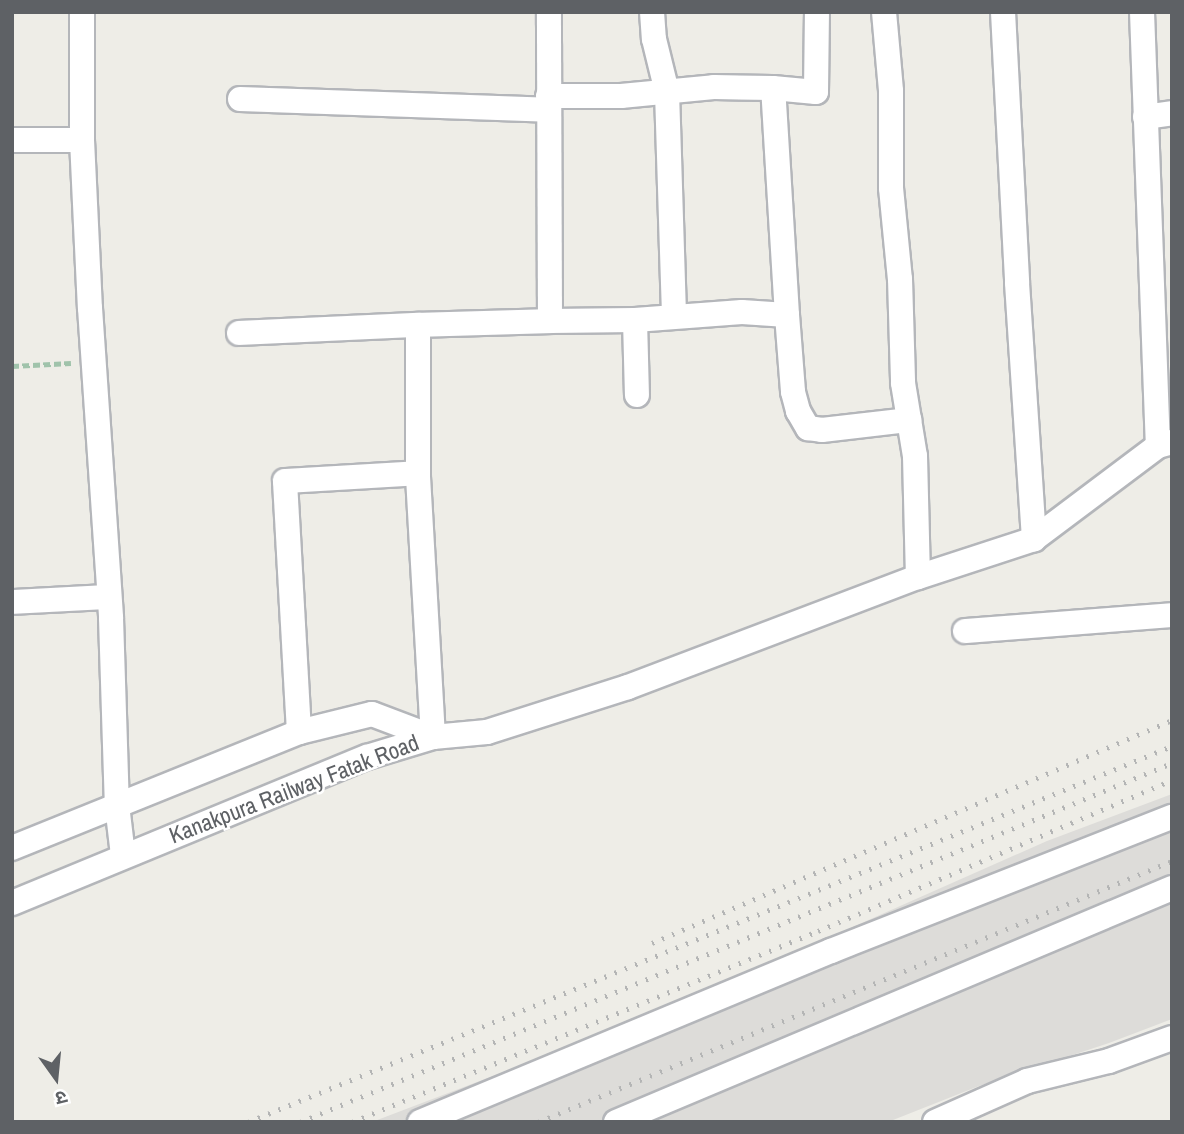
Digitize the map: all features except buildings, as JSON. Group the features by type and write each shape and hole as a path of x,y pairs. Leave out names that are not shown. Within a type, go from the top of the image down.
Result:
{"street":[{"path":"82,12 82,140 93,363 109,597 117,805 123,855"},
{"path":"549,12 550,321"},
{"path":"652,12 654,39 667,92 674,316"},
{"path":"240,99 548,103 714,87 816,92 817,12"},
{"path":"884,12 891,91 891,188 900,279 902,383 915,456 918,577"},
{"path":"1003,12 1034,539"},
{"path":"418,325 418,473 433,737 487,732 628,687 918,577 1034,539 1165,444 1145,117 1142,12"},
{"path":"773,88 787,315 797,411 808,428 822,430 909,420"},
{"path":"1145,117 1172,113"},
{"path":"12,140 82,140"},
{"path":"239,333 418,325 635,320 742,312 787,315"},
{"path":"635,320 637,394"},
{"path":"299,732 285,481 418,473"},
{"path":"12,602 109,597"},
{"path":"965,631 1172,615"},
{"name":"Kanakpura Railway Fatak Road","path":"12,848 299,732 372,714 433,737"},
{"name":"Kanakpura Railway Fatak Road","path":"12,903 123,855 367,757 433,737"},
{"path":"420,1122 831,951 1172,817"},
{"path":"616,1122 1172,888"},
{"path":"935,1122 1027,1081 1110,1061 1172,1038"}],"path":[{"path":"12,366 93,363"}],"shaded area":[{"path":"1172,794 1172,1019 979,1086 888,1122 372,1122 659,1013 1047,841"}],"railway":[{"path":"652,943 1172,720"},
{"path":"248,1122 1172,746"},
{"path":"300,1122 1172,763"},
{"path":"352,1122 818,931 1172,780"},
{"path":"538,1122 1172,861"}]}
